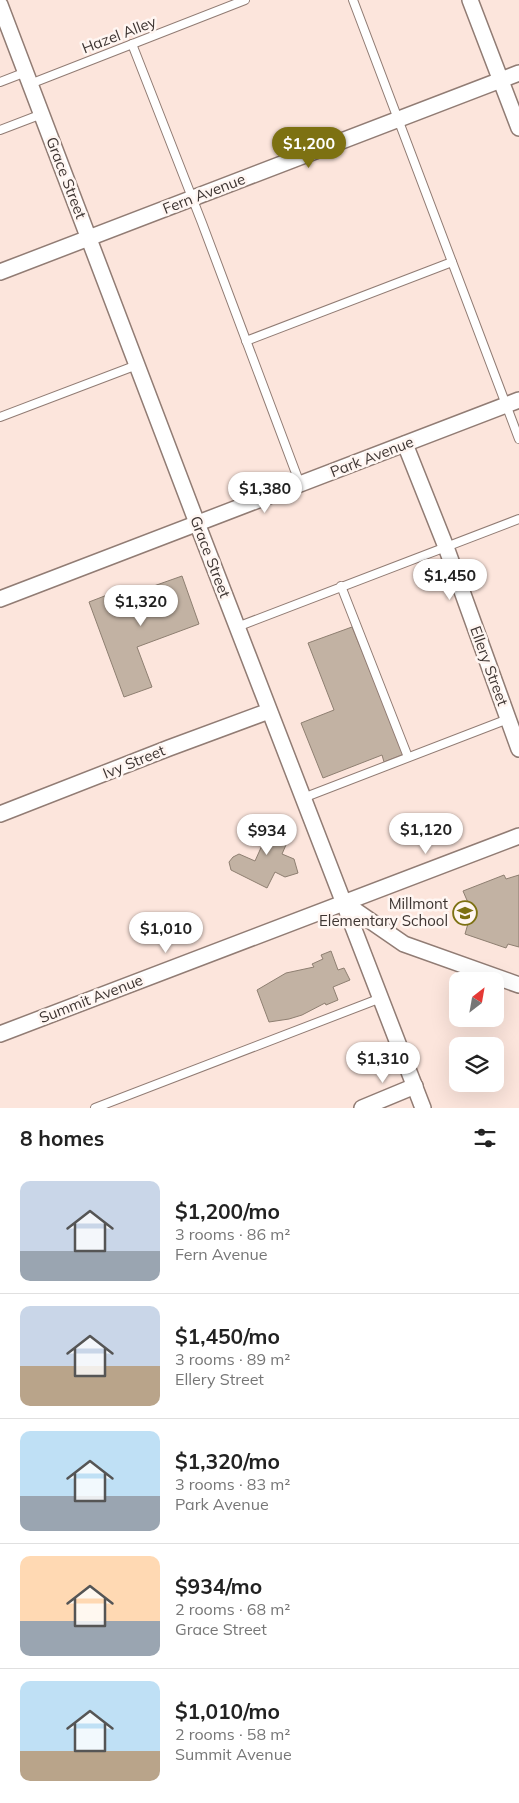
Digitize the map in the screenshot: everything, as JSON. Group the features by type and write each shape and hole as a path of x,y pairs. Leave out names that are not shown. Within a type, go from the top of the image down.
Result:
{"street":[{"path":"470,0 519,128"},
{"name":"Grace Street","path":"0,5 197,524 423,1108"},
{"name":"Fern Avenue","path":"0,272 519,73"},
{"name":"Park Avenue","path":"0,599 513,403"},
{"name":"Ellery Street","path":"405,444 446,547 519,749"},
{"name":"Ivy Street","path":"0,814 270,711"},
{"name":"Summit Avenue","path":"0,1034 519,836"},
{"path":"343,902 404,944 519,985"},
{"path":"362,1108 414,1086"}],"lane":[{"name":"Hazel Alley","path":"0,82 28,78 132,44 245,0"},
{"path":"353,0 452,262 513,403 519,439"},
{"path":"132,44 193,198 300,484"},
{"path":"0,130 42,114"},
{"path":"246,341 452,262"},
{"path":"0,417 138,365"},
{"path":"237,627 519,519"},
{"path":"341,586 408,757"},
{"path":"303,798 508,719"},
{"path":"95,1108 380,998"}],"building":[{"path":"182,576 199,624 137,647 152,687 124,697 89,602 115,592 117,599"},
{"path":"352,627 404,754 384,762 382,755 323,778 301,723 334,710 308,643"},
{"path":"280,815 289,838 282,854 294,859 298,873 285,877 275,872 267,888 231,870 229,862 239,854 255,861 264,841 257,824"},
{"path":"504,875 506,879 519,875 519,947 508,944 506,948 465,934 469,920 461,920 457,917 457,909 461,906 469,905 463,891"},
{"path":"331,951 338,970 344,968 350,980 333,987 338,1000 326,1005 325,1003 302,1015 269,1022 257,990 286,973 314,967 312,964 323,959 321,955"}],"place":[{"name":"Millmont Elementary School","path":"465,913"}]}
